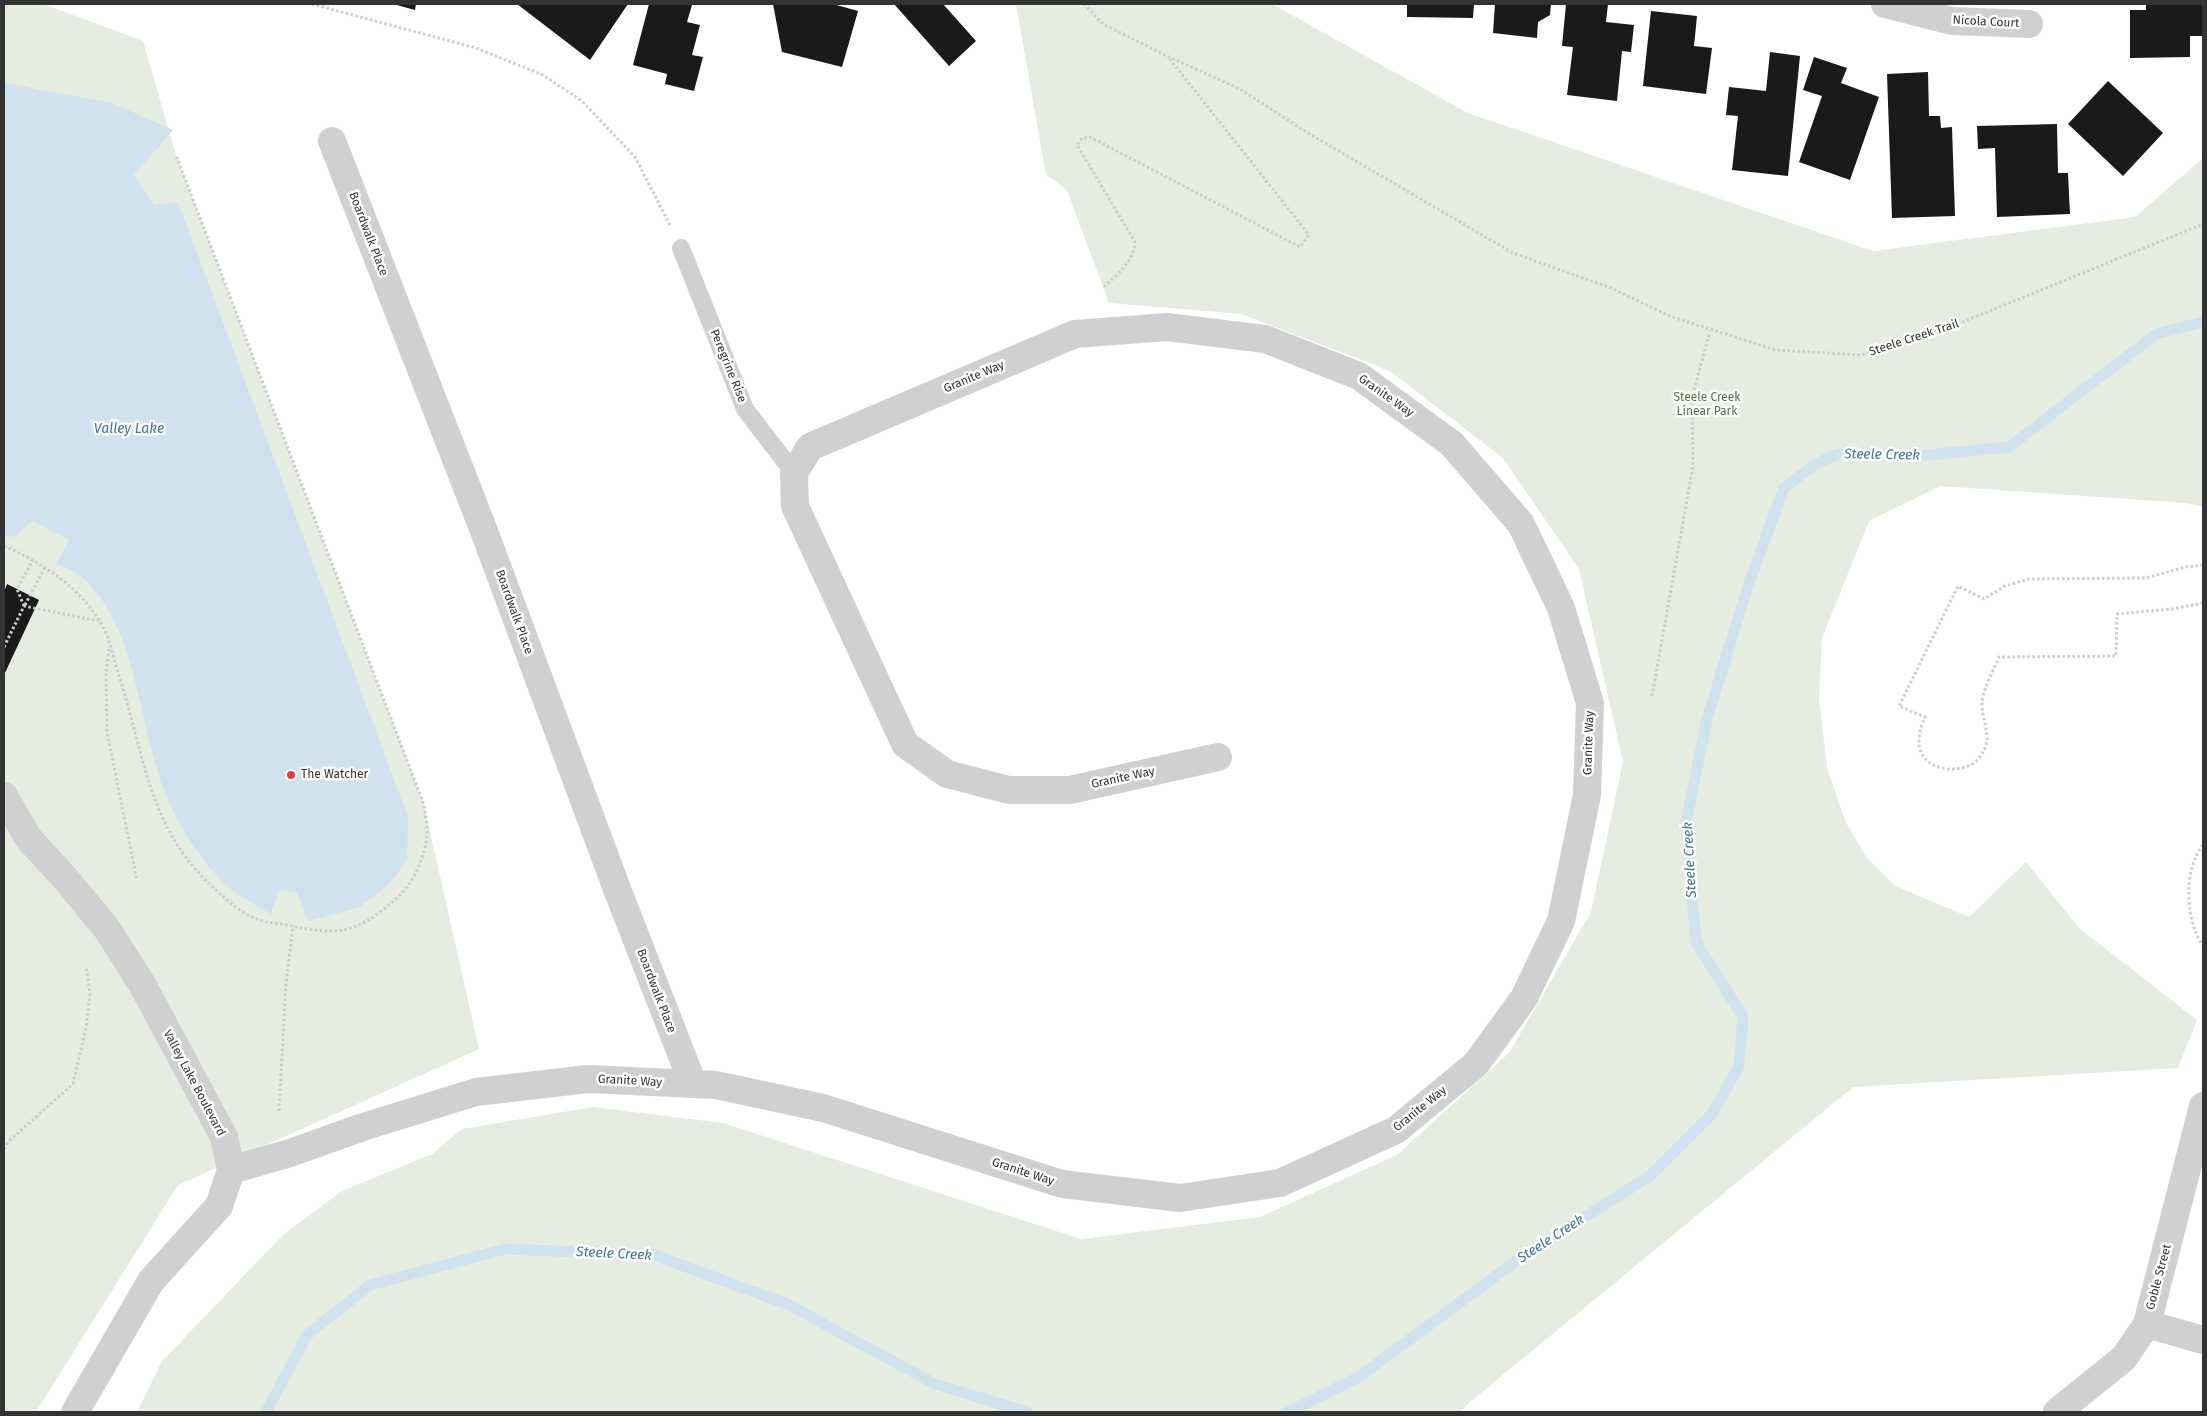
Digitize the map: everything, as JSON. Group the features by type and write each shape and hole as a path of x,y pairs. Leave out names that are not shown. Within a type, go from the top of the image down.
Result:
{"street":[{"name":"Nicola Court","path":"1885,4 1952,22 2029,24"},
{"name":"Boardwalk Place","path":"332,140 484,531 620,898 693,1084"},
{"name":"Granite Way","path":"231,1170 290,1153 362,1127 476,1092 588,1079 716,1085 822,1108 1062,1184 1180,1198 1280,1183 1396,1130 1476,1064 1524,998 1561,921 1587,794 1590,703 1561,608 1522,524 1452,444 1359,376 1265,339 1167,327 1075,334 810,447 794,473 795,506 905,744 947,774 1009,790 1070,790 1218,757"},
{"name":"Valley Lake Boulevard","path":"4,796 29,839 64,876 107,929 142,984 224,1137 231,1170"},
{"name":"Valley Lake Boulevard","path":"4,828 29,839"},
{"name":"Goble Street","path":"2057,1412 2124,1358 2147,1324 2203,1106"},
{"path":"75,1412 151,1281 219,1206 231,1170"},
{"path":"2147,1324 2203,1340"}],"lane":[{"name":"Peregrine Rise","path":"681,248 745,409 794,473"}],"path":[{"path":"312,4 476,48 542,75 582,101 635,157 681,248"},
{"name":"Steele Creek Trail","path":"1084,4 1103,24 1169,57 1240,89 1308,133 1514,253 1612,288 1672,318 1776,350 1861,355 1943,330 2203,224"},
{"path":"1104,287 1130,261 1135,252 1135,242 1077,145 1082,138 1090,137 1300,246 1309,235 1169,57"},
{"path":"4,546 45,567 76,592 99,621 109,646 154,802 180,853 200,877 233,906 258,919 338,933 362,924 384,910 404,892 424,853 427,834 424,805 176,155"},
{"path":"1652,696 1693,466 1692,398 1710,331"},
{"path":"24,606 17,590 33,560"},
{"path":"2203,565 2186,567 2146,578 2029,579 2005,586 1984,599 1958,586 1899,706 1925,717 1920,727 1919,744 1924,758 1938,768 1963,768 1978,760 1987,744 1988,732 1982,703 2000,656 2116,656 2117,614 2172,609 2203,603"},
{"path":"4,647 45,567"},
{"path":"24,606 99,621"},
{"path":"109,646 106,673 107,732 137,881"},
{"path":"2203,845 2192,866 2189,889 2191,918 2203,946"},
{"path":"279,1111 286,984 292,926"},
{"path":"4,1149 9,1141 73,1084 86,1028 90,993 86,966"}],"green space":[{"path":"4,4 43,4 143,41 176,155 424,805 479,1049 178,1185 36,1412 4,1412"},
{"name":"Steele Creek Linear Park","path":"1016,4 1272,4 1468,113 1873,251 2135,217 2203,158 2203,507 2186,503 1940,486 1869,521 1822,638 1819,697 1827,768 1845,821 1866,857 1895,886 1969,917 2026,862 2079,928 2197,1020 2178,1068 1853,1087 1460,1412 137,1412 162,1361 283,1235 342,1191 432,1154 462,1129 593,1107 723,1123 1081,1239 1260,1217 1397,1155 1509,1053 1591,912 1623,762 1579,569 1503,458 1390,371 1241,314 1109,303 1067,190 1046,175"}],"water":[{"name":"Valley Lake","path":"4,83 112,103 173,130 134,175 154,205 178,202 408,817 407,860 390,883 360,907 308,921 297,893 279,890 271,914 226,885 194,847 170,804 159,776 136,683 116,624 101,598 81,576 57,564 69,540 32,521 14,537 4,535"}],"building":[{"path":"393,4 416,4 415,10"},
{"path":"517,4 628,4 590,60"},
{"path":"649,4 692,5 687,22 700,25 692,55 703,57 694,91 665,84 667,74 633,65"},
{"path":"773,4 833,4 858,11 842,67 782,52"},
{"path":"894,4 943,4 976,41 949,66"},
{"path":"1407,4 1474,4 1473,18 1407,17"},
{"path":"1495,4 1551,4 1550,15 1538,22 1537,38 1493,33"},
{"path":"1566,4 1608,4 1606,22 1634,25 1631,52 1622,51 1617,101 1567,95 1573,47 1562,46"},
{"path":"2146,4 2203,4 2203,36 2190,36 2190,57 2130,58 2130,10 2146,10"},
{"path":"1651,11 1697,16 1694,46 1712,48 1706,94 1643,86"},
{"path":"1770,52 1800,56 1788,176 1732,170 1738,116 1726,115 1729,87 1766,91"},
{"path":"1814,57 1847,68 1841,83 1879,97 1850,180 1799,162 1822,96 1803,90"},
{"path":"1928,72 1929,116 1940,116 1941,128 1952,127 1955,216 1892,218 1887,74"},
{"path":"2108,81 2163,133 2123,176 2068,124"},
{"path":"2057,124 2058,173 2068,173 2070,214 1997,217 1995,148 1978,149 1977,126"},
{"path":"7,584 39,600 4,675 4,592"}],"waterway":[{"name":"Steele Creek","path":"1288,1412 1359,1377 1524,1255 1650,1176 1712,1114 1739,1066 1743,1017 1696,942 1686,823 1707,719 1748,586 1784,488 1814,465 1837,454 1918,456 2009,447 2156,334 2203,322"},
{"name":"Steele Creek","path":"266,1412 307,1335 370,1285 505,1249 654,1255 787,1304 935,1384 1027,1412"}],"place":[{"name":"The Watcher","path":"291,775"}]}
